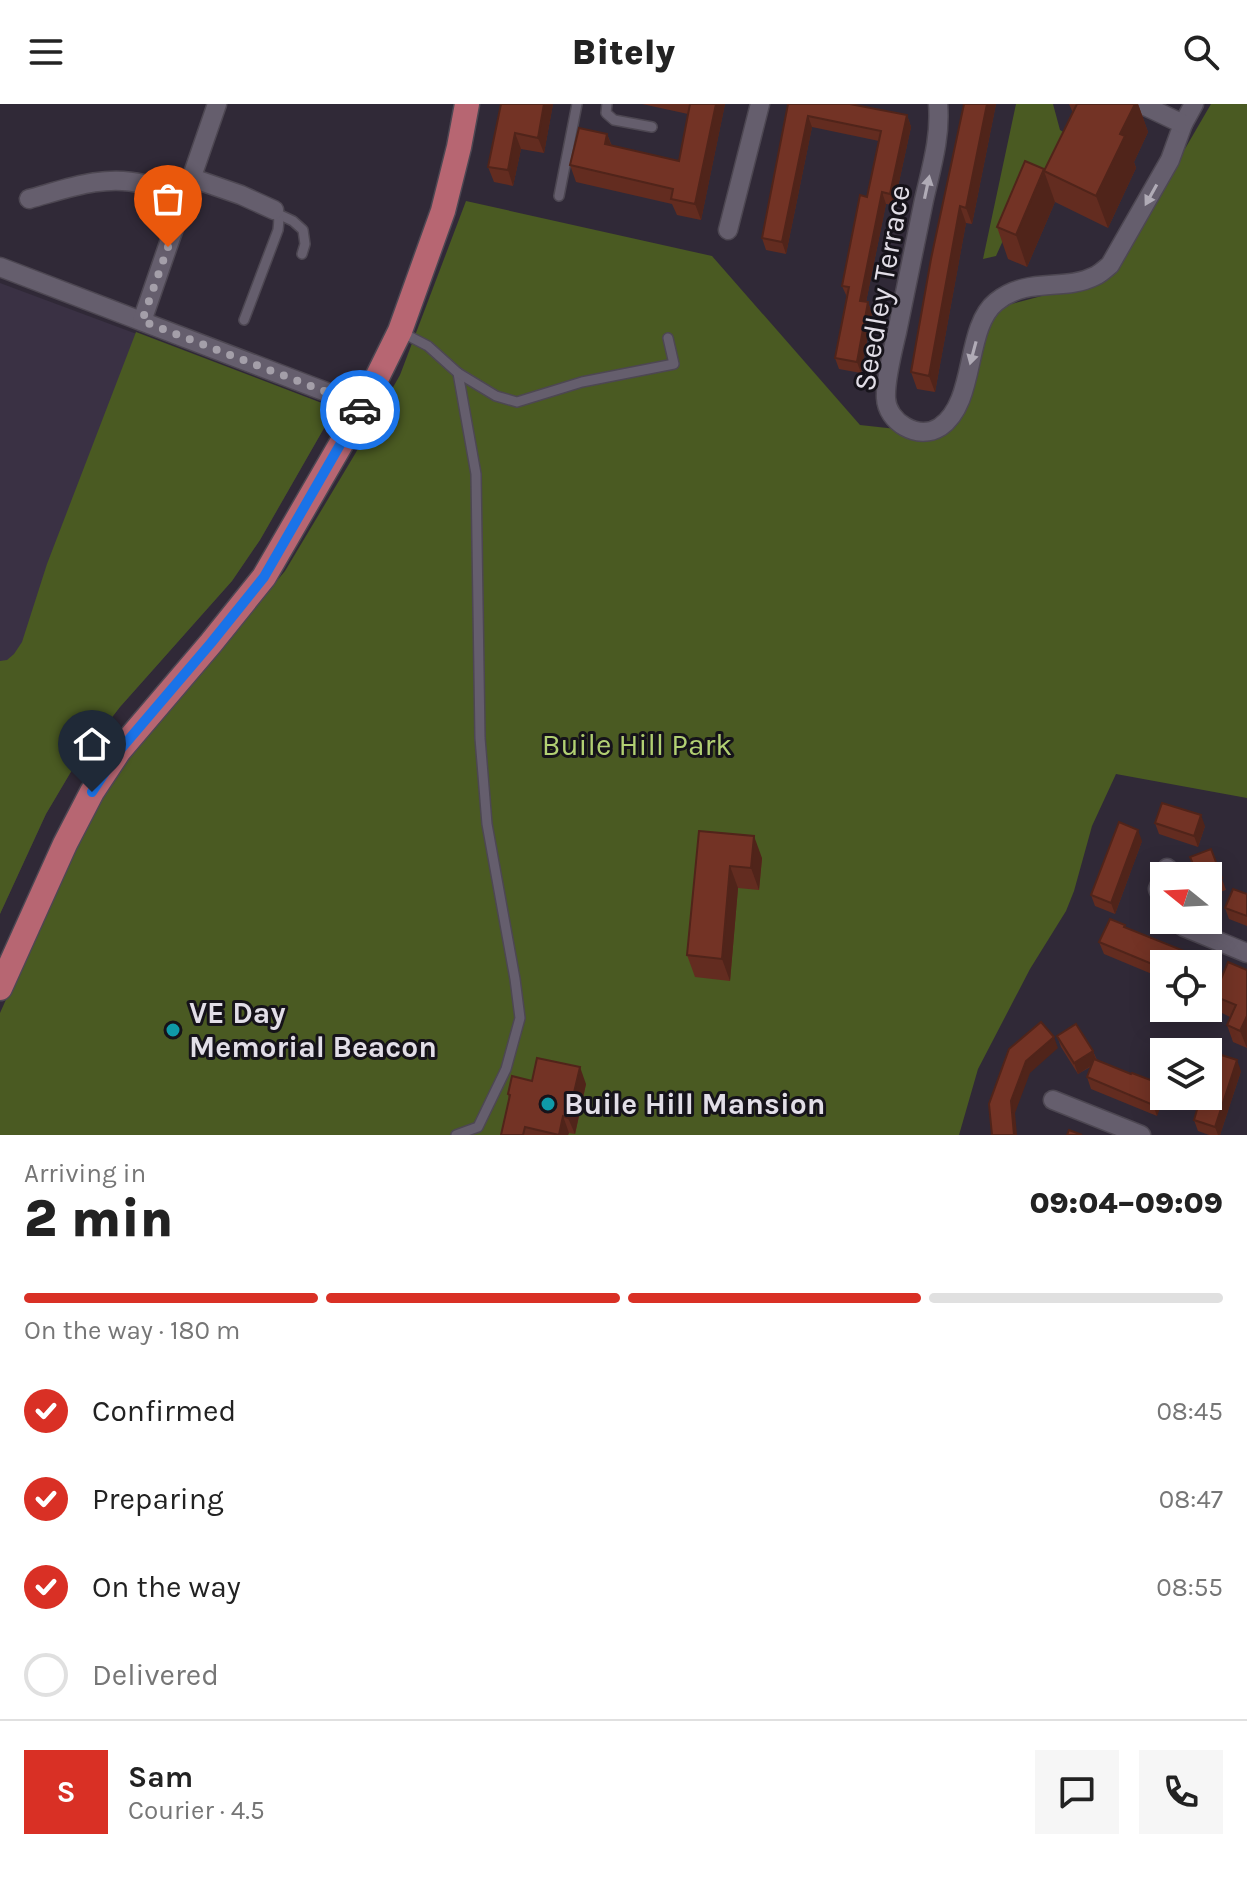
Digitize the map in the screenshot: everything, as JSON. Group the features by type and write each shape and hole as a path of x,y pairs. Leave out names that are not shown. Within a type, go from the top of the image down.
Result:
{"main road":[{"path":"0,988 92,792 119,751 264,577 363,406 400,331 443,211 467,104"}],"street":[{"path":"142,321 217,104"},
{"path":"728,230 760,104"},
{"name":"Seedley Terrace","path":"938,104 937,139 885,399 897,422 920,431 932,431 953,414 964,388 981,324 994,303 1022,288 1082,281 1096,276 1110,265 1170,160 1194,104"},
{"path":"1141,104 1183,124"},
{"path":"192,178 241,195 276,212"},
{"path":"29,199 98,181 118,180 142,183 186,199"},
{"path":"0,267 363,406"},
{"path":"1201,934 1247,953"},
{"path":"1053,1100 1141,1135"}],"lane":[{"path":"559,196 577,104"},
{"path":"607,104 606,113 614,120 652,127"},
{"path":"276,212 303,230 305,244 302,254"},
{"path":"244,320 278,230 276,212"},
{"path":"400,331 428,346 458,373 496,396 517,402 582,382 674,364 668,338"},
{"path":"456,1135 478,1127 506,1069 520,1018 487,824 480,738 476,474 458,373"}],"shaded area":[{"path":"0,283 327,405 331,416 260,540 232,581 120,707 75,765 46,814 0,914"}],"green space":[{"path":"1016,104 1053,104 1060,130 1080,142 1022,198 996,256 983,259"},
{"name":"Buile Hill Park","path":"1211,104 1247,104 1247,798 1116,774 1092,826 1066,911 1030,969 978,1069 959,1135 0,1135 0,1013 96,798 285,571 400,375 466,201 712,256 860,425 942,434 977,313 1110,278"},
{"path":"136,332 327,405 331,416 260,540 232,581 120,707 75,765 46,814 0,914 0,661 14,654 22,642 47,564"}],"building":[{"path":"501,104 544,104 538,138 515,133 508,170 488,167"},
{"path":"690,104 716,104 695,204 671,199 673,189 570,165 579,128 607,134 605,144 679,161"},
{"path":"788,104 850,104 907,115 890,194 882,192 860,301 868,302 857,362 835,358 849,287 842,286 860,195 867,197 881,131 808,116 782,242 762,238"},
{"path":"964,104 987,104 966,208 960,206 929,376 911,372"},
{"path":"1077,104 1135,104 1120,134 1125,136 1096,196 1044,171"},
{"path":"1025,161 1044,169 1016,235 997,227"},
{"path":"1162,803 1201,815 1194,836 1155,823"},
{"path":"1119,822 1138,830 1111,903 1091,895"},
{"path":"699,831 754,836 751,868 730,866 722,959 687,955"},
{"path":"1211,849 1216,862 1192,862 1190,857"},
{"path":"1233,889 1247,894 1247,916 1225,908"},
{"path":"1110,919 1182,950 1150,950 1150,963 1099,942"},
{"path":"1228,962 1247,970 1247,1016 1240,1031 1227,1025 1236,1005 1222,999 1222,977"},
{"path":"1041,1022 1054,1037 1026,1061 1011,1101 1014,1135 992,1135 989,1104 1009,1049"},
{"path":"1076,1024 1093,1051 1074,1063 1057,1036"},
{"path":"1222,1055 1237,1060 1222,1106"},
{"path":"537,1058 580,1067 568,1118 563,1116 559,1135 525,1127 523,1135 501,1135 512,1076 532,1081"},
{"path":"1094,1059 1150,1080 1150,1104 1087,1077"},
{"path":"1197,1110 1221,1110 1215,1127 1194,1120"}],"way so far":[{"path":"168,247 142,321 363,406 360,410"}],"place":[{"name":"VE Day Memorial Beacon","path":"173,1030"},
{"name":"Buile Hill Mansion","path":"548,1104"}],"route":[{"path":"92,792 119,751 264,577 360,410"}]}
